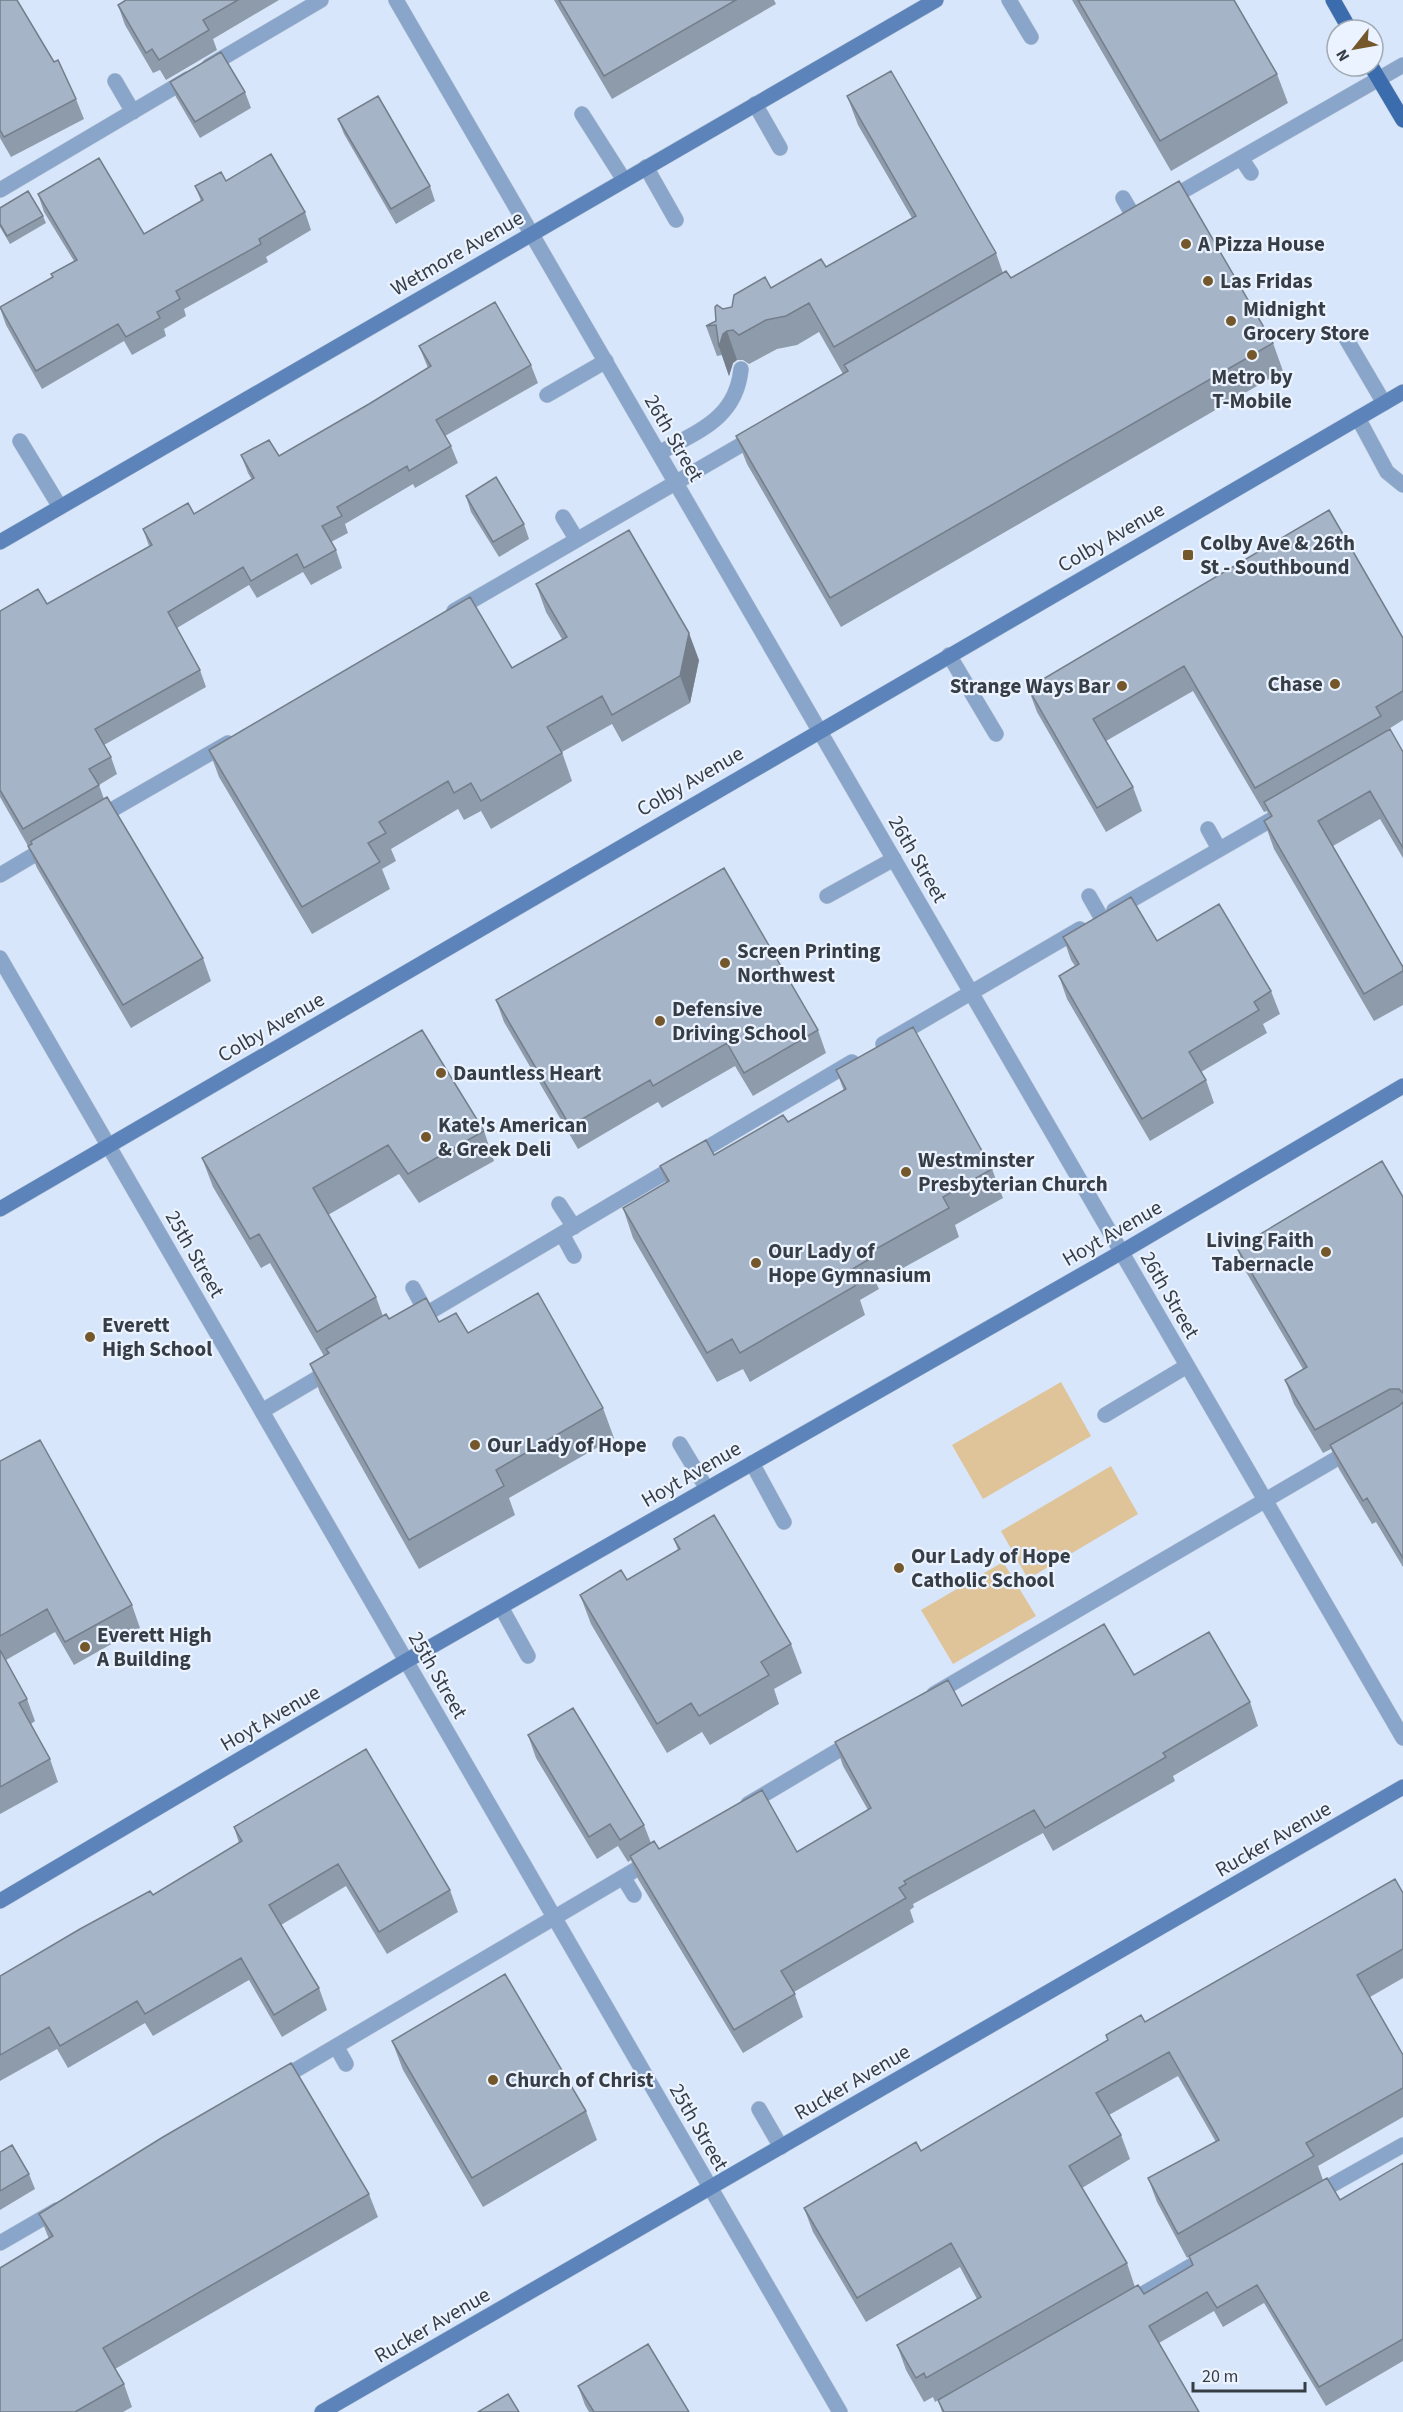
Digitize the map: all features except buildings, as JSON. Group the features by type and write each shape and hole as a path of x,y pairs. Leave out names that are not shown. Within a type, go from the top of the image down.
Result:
{"main road":[{"path":"1333,0 1343,18"},
{"path":"1378,78 1403,120"}],"street":[{"path":"0,190 321,0"},
{"name":"26th Street","path":"396,0 1403,1738"},
{"name":"Wetmore Avenue","path":"0,542 936,0"},
{"path":"1010,0 1031,37"},
{"path":"1385,70 1403,65"},
{"path":"1123,198 1140,216 1241,158 1366,78"},
{"path":"115,81 133,111"},
{"path":"755,104 780,148"},
{"path":"582,114 624,180"},
{"path":"1241,158 1251,173"},
{"path":"646,167 676,220"},
{"path":"1344,335 1384,403"},
{"path":"547,394 606,362"},
{"path":"659,453 724,413 739,388 741,369"},
{"name":"Colby Avenue","path":"0,1209 1403,392"},
{"path":"1358,418 1387,472 1403,485"},
{"path":"444,617 774,426"},
{"path":"20,441 60,507"},
{"path":"563,517 577,540"},
{"path":"950,655 996,734"},
{"path":"79,829 172,784 239,736"},
{"path":"407,1325 971,992 1291,808"},
{"path":"1208,829 1219,849"},
{"path":"0,875 59,841"},
{"path":"826,896 894,859"},
{"path":"1089,896 1101,917"},
{"name":"25th Street","path":"0,958 840,2412"},
{"name":"Hoyt Avenue","path":"0,1901 406,1661 1120,1253 1403,1086"},
{"path":"559,1204 574,1256"},
{"path":"413,1288 427,1314"},
{"path":"262,1411 348,1360"},
{"path":"1105,1415 1187,1366"},
{"path":"680,1444 707,1489"},
{"path":"919,1703 1265,1499 1364,1444"},
{"path":"752,1463 784,1522"},
{"path":"501,1607 528,1656"},
{"path":"735,1811 868,1733"},
{"name":"Rucker Avenue","path":"322,2412 1403,1787"},
{"path":"265,2088 664,1853"},
{"path":"623,1878 634,1895"},
{"path":"336,2046 346,2064"},
{"path":"759,2109 782,2147"},
{"path":"1299,2204 1403,2145"},
{"path":"0,2243 71,2201"},
{"path":"1113,2311 1227,2246"}],"shaded area":[{"path":"1061,1382 1091,1436 983,1499 952,1445"},
{"path":"1111,1466 1138,1514 1028,1579 1001,1531"},
{"path":"1003,1562 1036,1616 953,1664 921,1610"}],"place":[{"name":"A Pizza House","path":"1186,244"},
{"name":"Las Fridas","path":"1208,281"},
{"name":"Midnight Grocery Store","path":"1231,321"},
{"name":"Metro by T-Mobile","path":"1252,355"},
{"name":"Colby Ave & 26th St - Southbound","path":"1188,555"},
{"name":"Chase","path":"1335,684"},
{"name":"Strange Ways Bar","path":"1122,686"},
{"name":"Screen Printing Northwest","path":"725,963"},
{"name":"Defensive Driving School","path":"660,1021"},
{"name":"Dauntless Heart","path":"441,1073"},
{"name":"Kate's American & Greek Deli","path":"426,1137"},
{"name":"Westminster Presbyterian Church","path":"906,1172"},
{"name":"Living Faith Tabernacle","path":"1326,1252"},
{"name":"Our Lady of Hope Gymnasium","path":"756,1263"},
{"name":"Everett High School","path":"90,1337"},
{"name":"Our Lady of Hope","path":"475,1445"},
{"name":"Our Lady of Hope Catholic School","path":"899,1568"},
{"name":"Everett High A Building","path":"85,1647"},
{"name":"Church of Christ","path":"493,2080"}]}
